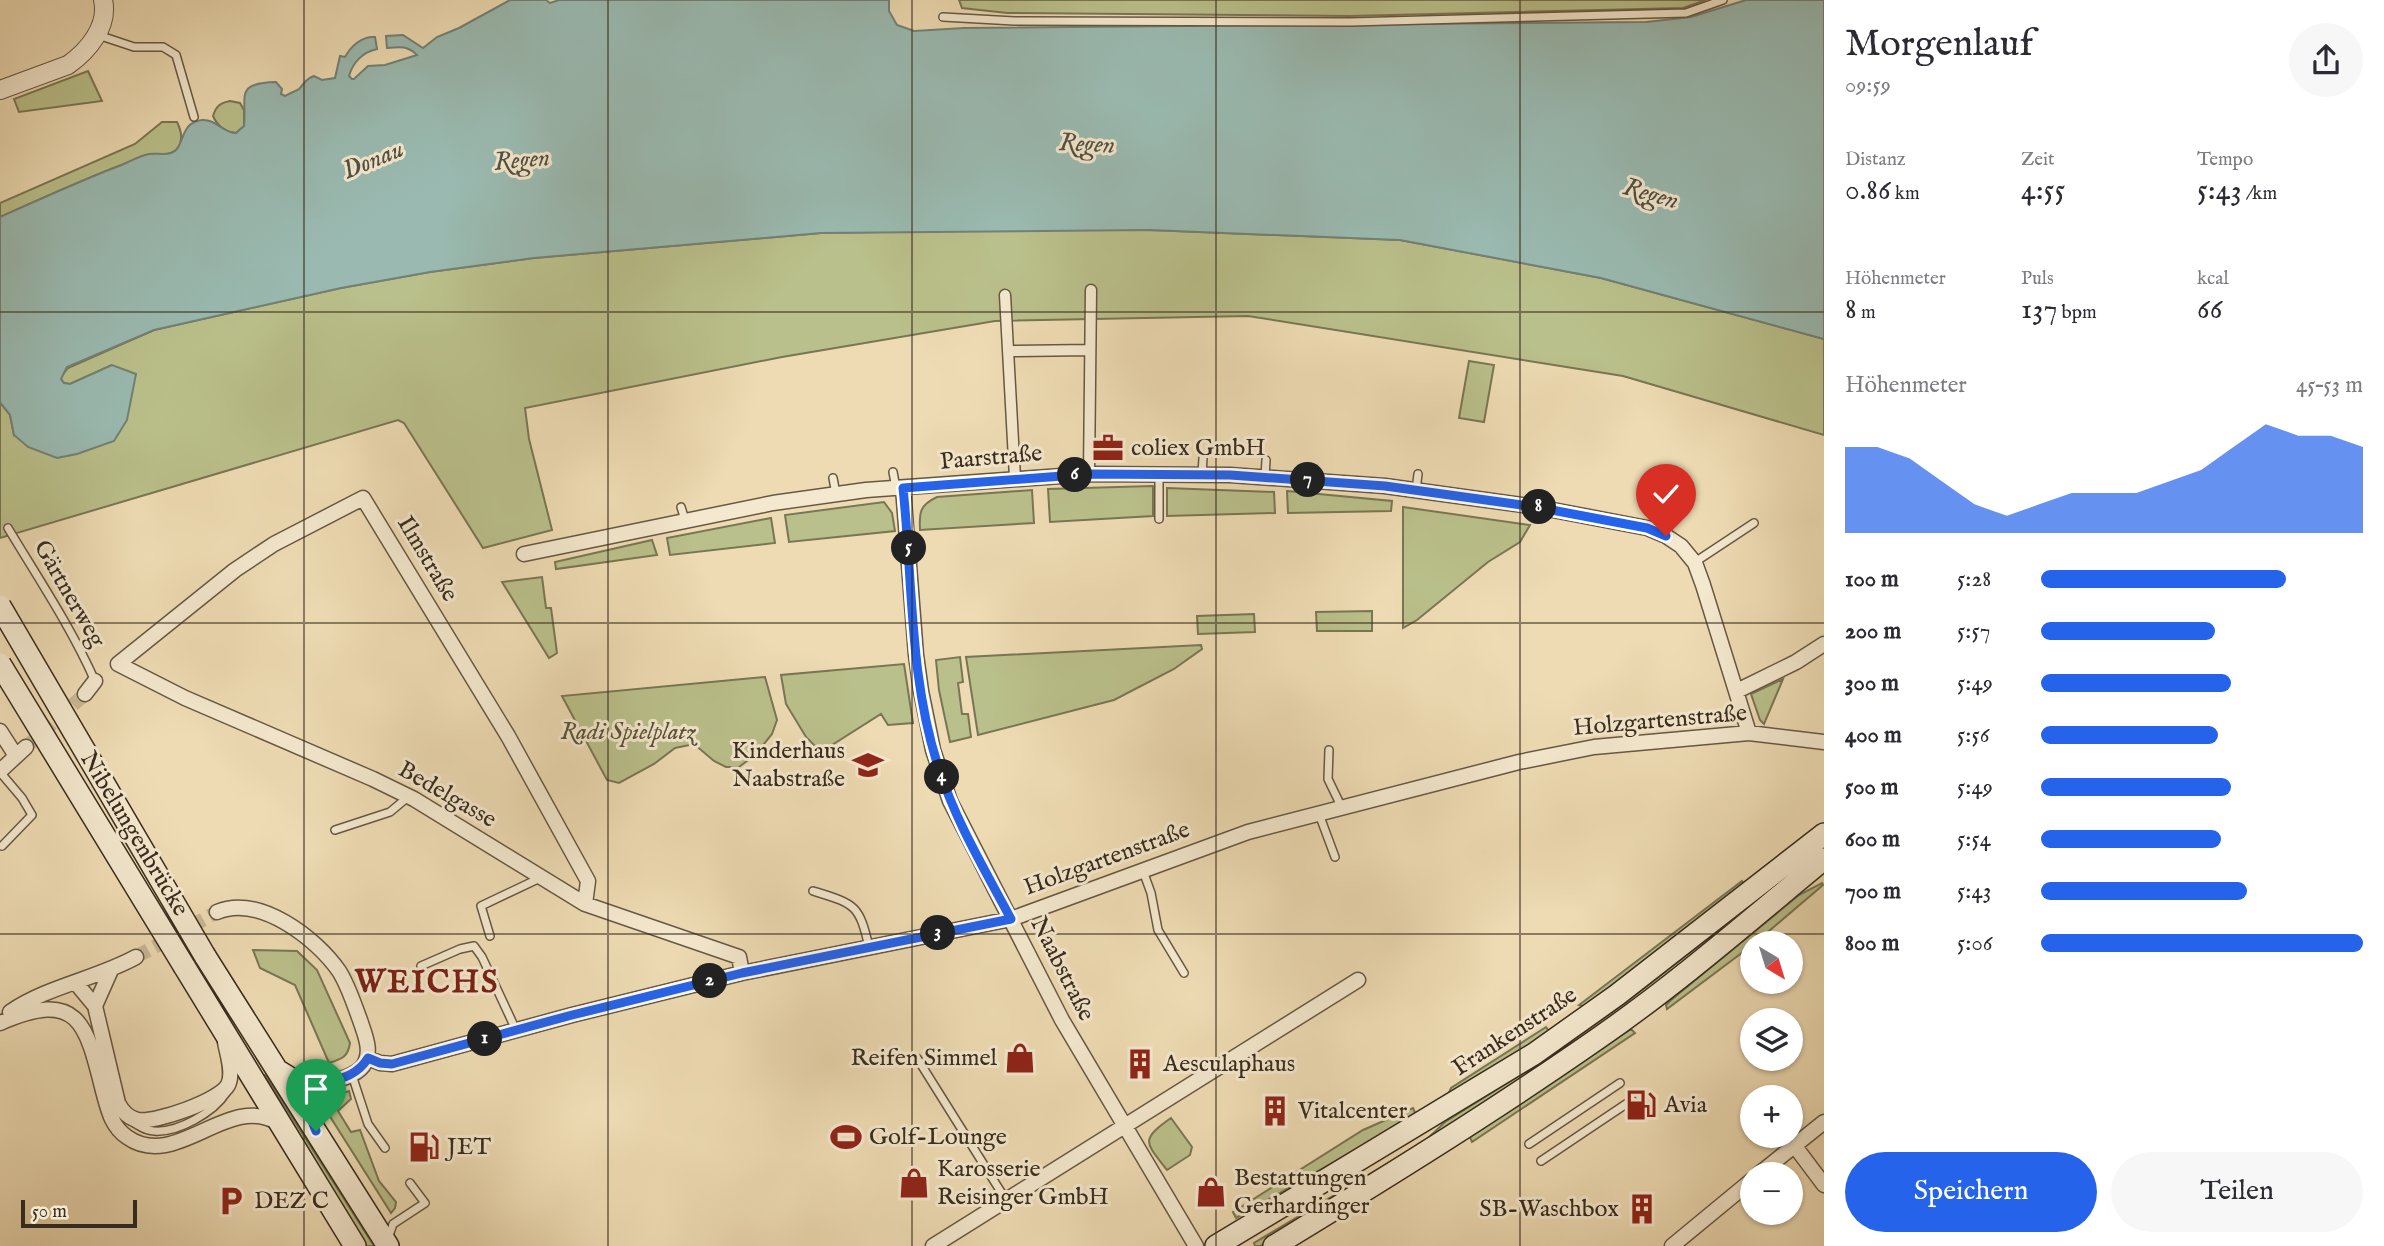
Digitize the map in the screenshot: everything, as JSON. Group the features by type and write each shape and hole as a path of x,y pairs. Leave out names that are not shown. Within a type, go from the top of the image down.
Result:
{"main road":[{"name":"Nibelungenbrücke","path":"0,606 205,956 387,1245"},
{"name":"Nibelungenbrücke","path":"0,664 222,1033 355,1246"},
{"name":"Frankenstraße","path":"1216,1246 1534,1054 1617,995 1824,834"},
{"name":"Frankenstraße","path":"1274,1246 1546,1074 1601,1036 1668,986 1824,859"},
{"path":"275,1069 298,1083 314,1086 309,1101 314,1127"}],"street":[{"path":"0,90 68,65 88,47 97,34 103,20 103,0"},
{"path":"1089,474 1091,290"},
{"path":"1005,295 1015,478"},
{"path":"1008,351 1090,350"},
{"name":"Paarstraße","path":"524,554 683,514 899,488 1089,474 1202,474 1363,484 1536,507 1647,528 1681,546 1695,563 1749,733"},
{"name":"Naabstraße","path":"899,488 916,657 933,750 950,801 1062,1020 1196,1246"},
{"name":"Ilmstraße","path":"117,664 235,570 274,544 363,498 508,736 555,821 587,881 585,904"},
{"path":"1737,691 1824,645"},
{"name":"Bedelgasse","path":"117,664 208,709 408,796 585,904 738,957 742,973"},
{"path":"85,694 94,681"},
{"path":"0,730 21,752 0,771"},
{"name":"Holzgartenstraße","path":"368,1058 392,1064 572,1015 742,973 1011,919 1248,832 1519,762 1594,747 1749,733 1824,742"},
{"path":"217,912 239,908 267,914 290,925 321,950 340,972 367,1041 368,1058 362,1068 352,1075 314,1086"},
{"path":"0,1021 34,997 111,970 136,957"},
{"path":"96,1006 111,970"},
{"path":"933,1246 1358,979"},
{"path":"76,983 96,1006 108,1068 123,1112 138,1120 162,1117 217,1096 228,1085 229,1068 222,1033"},
{"path":"0,1021 51,1008 72,1015 86,1032 91,1044 109,1114 118,1129 134,1141 172,1144 225,1121 252,1114 263,1115 280,1124"},
{"path":"1803,1138 1824,1122"},
{"path":"1773,1162 1790,1148"},
{"path":"1796,1148 1824,1185"},
{"path":"1675,1245 1740,1190"}],"lane":[{"path":"943,17 1028,21 1350,22 1686,12 1723,0"},
{"path":"97,34 134,47 163,47 176,55 194,117"},
{"path":"1202,474 1203,458"},
{"path":"1265,477 1266,460"},
{"path":"893,472 899,488"},
{"path":"1159,473 1159,519"},
{"path":"1416,490 1418,474"},
{"path":"833,478 836,495"},
{"path":"1695,563 1754,523"},
{"name":"Gärtnerweg","path":"8,528 58,614 78,642 94,681"},
{"path":"1329,750 1328,779 1343,808"},
{"path":"0,771 32,815 2,846"},
{"path":"335,830 390,812 408,796"},
{"path":"1320,814 1335,857"},
{"path":"1143,870 1151,893 1158,930 1184,973"},
{"path":"490,936 481,906 541,877"},
{"path":"813,891 840,899 852,906 861,916 869,947"},
{"path":"421,966 460,948 474,946 482,957 517,1030"},
{"path":"917,1058 1007,1200"},
{"path":"352,1075 368,1124 385,1148"},
{"path":"1529,1144 1620,1083"},
{"path":"1541,1161 1632,1100"},
{"path":"387,1245 393,1224 425,1203 410,1183"}],"green space":[{"path":"959,0 1706,0 1683,8 1350,16 1007,13 962,8"},
{"path":"88,71 102,101 19,112 14,99"},
{"path":"230,101 240,103 244,110 244,126 236,133 222,128 213,116 219,106"},
{"path":"162,122 177,122 181,138 175,151 142,157 0,217 0,203 135,144"},
{"path":"1150,230 1400,240 1601,278 1824,339 1824,435 1623,376 1248,316 995,321 782,357 525,408 529,439 552,530 483,548 404,423 398,420 0,538 0,402 10,415 14,435 112,365 70,384 64,383 60,378 68,368 154,330 341,288 430,272 534,258 821,233"},
{"path":"1469,361 1494,365 1484,422 1459,418"},
{"path":"1153,486 1153,516 1050,522 1048,489"},
{"path":"1167,488 1274,492 1275,513 1167,516"},
{"path":"1032,490 1034,523 920,530 922,510 937,497"},
{"path":"1287,491 1392,501 1391,511 1288,513"},
{"path":"884,502 892,513 895,531 789,542 785,515"},
{"path":"1403,507 1530,525 1520,542 1488,562 1417,620 1403,628"},
{"path":"771,518 775,543 670,555 667,538"},
{"path":"652,540 657,555 556,569 555,562"},
{"path":"542,577 546,608 551,608 557,653 549,658 502,582"},
{"path":"1372,611 1372,631 1317,631 1316,612"},
{"path":"1254,614 1255,632 1198,634 1197,616"},
{"path":"1201,645 1202,649 1174,669 1114,700 978,735 966,657"},
{"path":"960,657 963,682 958,683 962,714 968,714 971,737 950,742 936,660"},
{"path":"904,664 913,723 888,725 881,714 821,752 806,737 786,704 781,675"},
{"name":"Radi Spielplatz","path":"765,677 777,720 772,734 755,755 739,767 726,767 714,761 694,744 675,748 654,764 619,783 607,780 562,696"},
{"path":"1783,679 1764,724 1751,694"},
{"path":"1805,863 1664,983 1425,1144 1260,1246 1255,1246 1254,1243 1425,1141 1445,1122 1542,1061 1625,1003"},
{"path":"1742,881 1745,886 1589,1008 1579,1005"},
{"path":"1822,883 1823,885 1769,931 1755,931 1799,895"},
{"path":"1740,943 1740,954 1667,1009 1666,1005"},
{"path":"253,950 297,951 317,970 350,1043 344,1057 329,1063 295,985 260,968"},
{"path":"1546,1027 1551,1034 1446,1100 1451,1088"},
{"path":"1631,1029 1635,1033 1472,1142 1470,1137 1477,1132"},
{"path":"265,1075 374,1246 364,1246 260,1078"},
{"path":"349,1091 351,1099 338,1111 351,1132 360,1130 379,1181 396,1202 391,1213 324,1107 331,1097"},
{"path":"1413,1108 1416,1115 1236,1218 1233,1212 1363,1130"},
{"path":"1171,1118 1192,1147 1190,1155 1167,1170 1154,1154 1149,1142 1154,1132"}],"water":[{"path":"510,0 546,0 550,3 559,0 889,0 889,11 897,25 914,31 964,28 1646,22 1691,17 1746,0 1824,0 1824,339 1601,278 1400,240 1150,230 821,233 534,258 430,272 341,288 154,330 67,367 61,379 70,384 112,365 136,374 127,420 114,441 57,458 28,447 14,435 10,415 0,402 0,217 142,156 171,153 179,146 186,130 194,122 207,120 236,133 244,126 245,93 254,85 276,82 282,89 281,94 285,96 299,89 314,76 322,80 335,78 340,56 345,57 361,40 375,37 377,49 363,55 356,62 349,76 354,79 368,66 385,65 417,55 406,48 387,48 386,36 403,35 423,48 437,37"}],"tunnel":[{"path":"26,747 85,694"},
{"path":"136,957 217,912"}],"place":[{"name":"coliex GmbH","path":"1108,448"},
{"name":"Kinderhaus Naabstraße","path":"868,765"},
{"name":"Reifen Simmel","path":"1020,1058"},
{"name":"Aesculaphaus","path":"1140,1064"},
{"name":"Avia","path":"1641,1105"},
{"name":"Vitalcenter","path":"1275,1111"},
{"name":"Golf-Lounge","path":"846,1137"},
{"name":"JET","path":"424,1147"},
{"name":"Karosserie Reisinger GmbH","path":"914,1183"},
{"name":"Bestattungen Gerhardinger","path":"1211,1192"},
{"name":"DEZ C","path":"231,1201"},
{"name":"SB-Waschbox","path":"1642,1209"}],"district":[{"name":"WEICHS","path":"427,983"}],"route":[{"path":"316,1131 309,1101 314,1086 352,1075 362,1068 368,1058 392,1064 572,1015 742,973 1011,919 950,801 933,750 916,657 903,488 1037,476 1139,472 1230,475 1385,486 1536,507 1647,528 1666,536"}],"water label":[{"name":"Regen","path":"1087,144"},
{"name":"Donau","path":"373,160"},
{"name":"Regen","path":"522,160"},
{"name":"Regen","path":"1651,194"}]}
